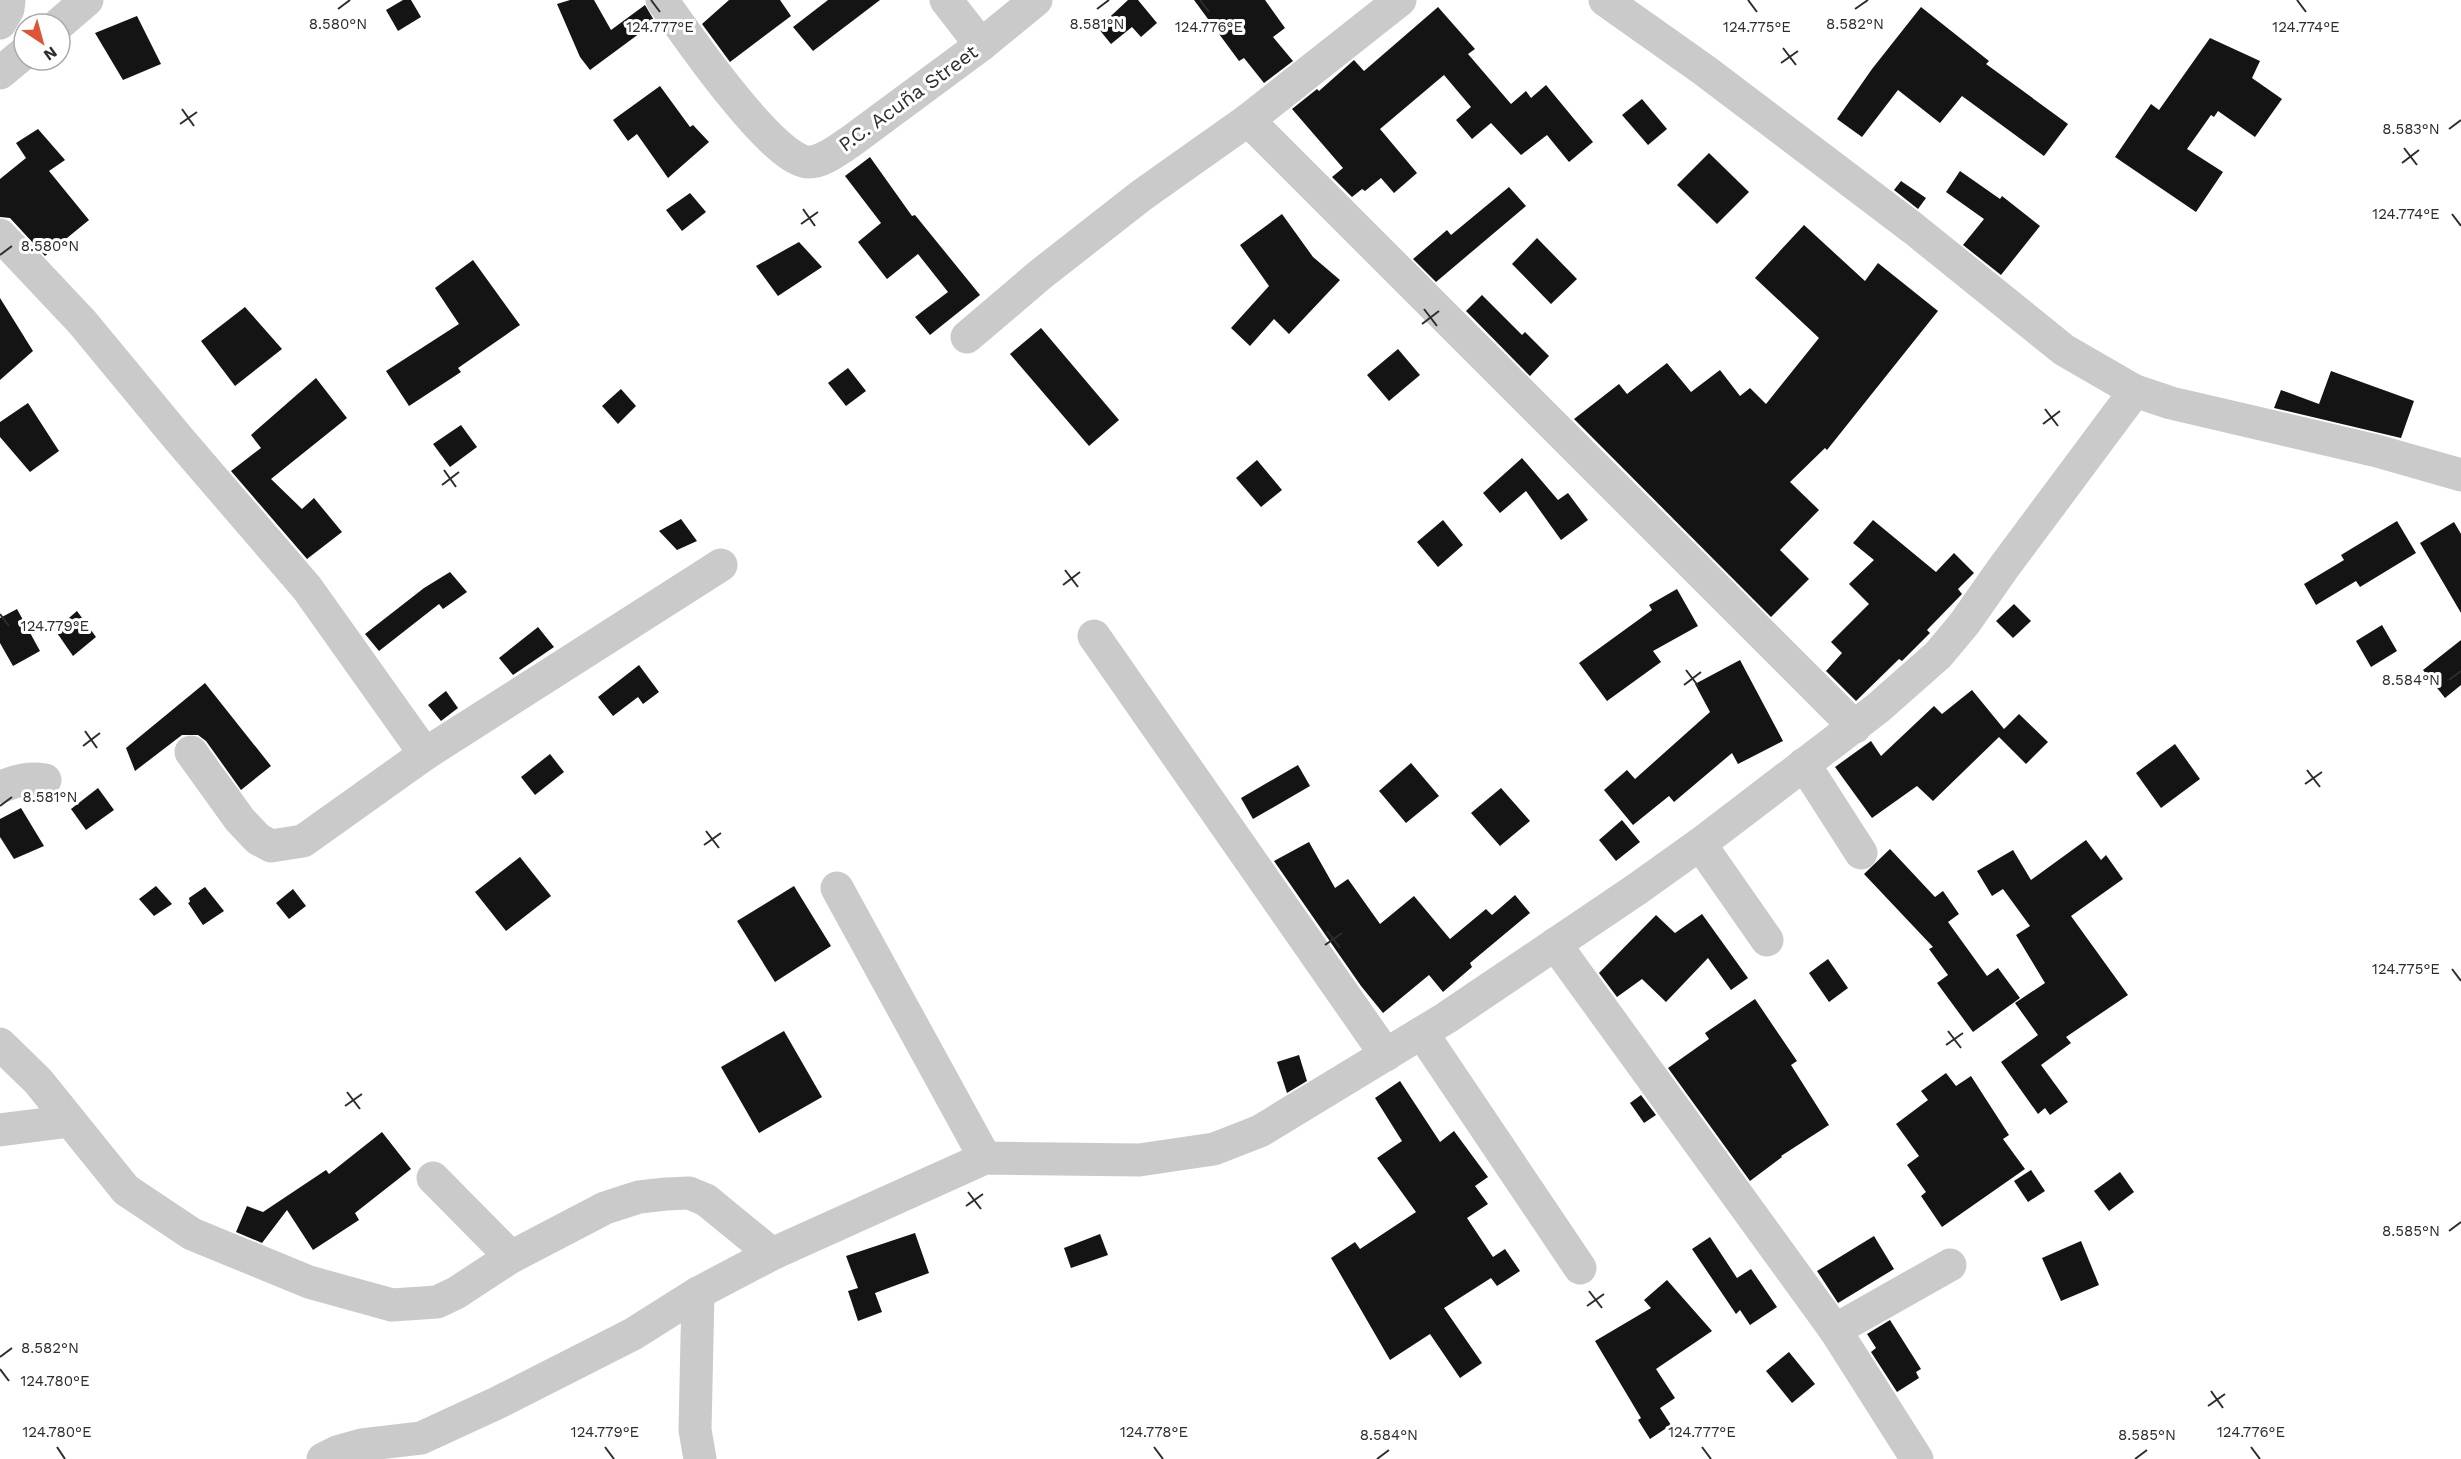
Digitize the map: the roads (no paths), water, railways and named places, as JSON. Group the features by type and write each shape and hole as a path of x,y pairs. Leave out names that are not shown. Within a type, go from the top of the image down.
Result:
{"street":[{"path":"0,23 8,9 9,0"},
{"path":"72,12 87,0"},
{"name":"P.C. Acuña Street","path":"662,0 732,97 792,158 809,162 830,154 850,142 981,45 1036,0"},
{"path":"946,0 981,45"},
{"path":"967,337 1041,274 1142,195 1248,120 1400,0"},
{"path":"1605,0 1704,70 1914,229 2064,350 2135,391 2171,403 2378,451 2461,476"},
{"path":"0,73 12,63"},
{"path":"1248,120 1855,727"},
{"path":"2,240 82,322 307,588 425,754"},
{"path":"323,1459 337,1452 362,1445 421,1438 497,1403 633,1334 698,1293 772,1254 985,1158 1139,1160 1214,1149 1260,1131 1422,1033 1555,944 1700,844 1855,727 1938,655 1964,624 2135,391"},
{"path":"190,752 240,819 258,839 271,846 303,841 425,754 722,565"},
{"path":"1094,636 1386,1055"},
{"path":"1804,764 1861,853"},
{"path":"0,788 17,780 34,778 45,780"},
{"path":"1700,844 1767,940"},
{"path":"837,888 985,1158"},
{"path":"1555,944 1835,1330 1917,1459"},
{"path":"1422,1033 1580,1268"},
{"path":"0,1044 38,1081 126,1190 155,1211 192,1234 309,1282 392,1305 437,1302 456,1293 511,1257 604,1208 639,1197 689,1193 706,1200 772,1254"},
{"path":"0,1130 70,1121"},
{"path":"433,1178 511,1257"},
{"path":"1835,1330 1950,1265"},
{"path":"698,1293 695,1430 700,1459"}]}
